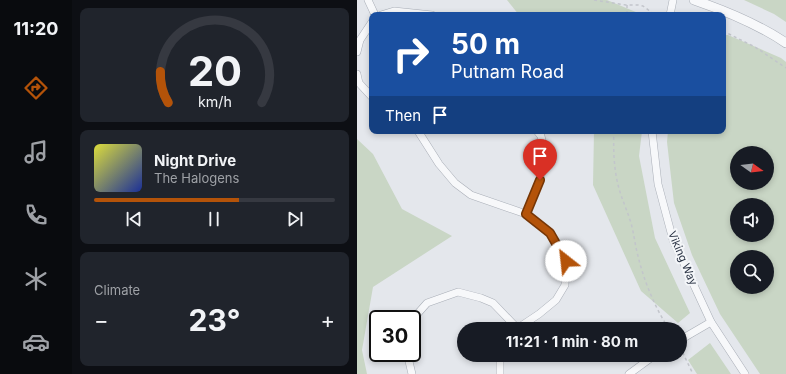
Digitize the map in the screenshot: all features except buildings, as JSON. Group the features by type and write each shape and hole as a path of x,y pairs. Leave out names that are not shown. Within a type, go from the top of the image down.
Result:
{"street":[{"path":"368,0 374,12"},
{"path":"670,12 673,0"},
{"path":"694,0 726,12"},
{"path":"391,12 404,12"},
{"path":"726,12 770,33 786,43"},
{"path":"357,52 360,40 369,26"},
{"path":"357,74 359,83 369,94"},
{"path":"420,134 439,164 455,183 471,194 526,214 550,233 566,261 565,285 556,300 528,322"},
{"path":"526,214 540,180 546,157 539,134"},
{"name":"Viking Way","path":"653,134 658,184 673,240 711,322 745,374"},
{"path":"421,310 427,303 458,292 493,303 511,322"},
{"path":"687,336 711,322"},
{"path":"409,362 412,374"},
{"path":"499,374 500,362"},
{"path":"629,374 645,362"}],"path":[{"path":"594,0 627,5 639,5 651,12"},
{"path":"627,5 627,12"},
{"path":"726,33 755,48 786,68"},
{"path":"614,134 613,144 617,174 621,194 633,229 637,256 657,306 665,322"},
{"path":"687,360 693,374"}],"green space":[{"path":"507,0 607,0 636,12 517,12"},
{"path":"744,0 786,0 786,22 774,14"},
{"path":"726,35 781,58 786,62 786,374 760,374 720,314 692,255 674,203 667,142 668,134 726,134"},
{"path":"594,134 642,134 639,156 655,238 690,313 679,322 677,322 641,291 593,185"},
{"path":"357,139 373,154 402,209 452,236 373,287 362,350 367,374 357,374"},
{"path":"710,343 731,374 697,374 688,360"}],"route":[{"path":"540,180 526,214 550,233 566,261"}]}
